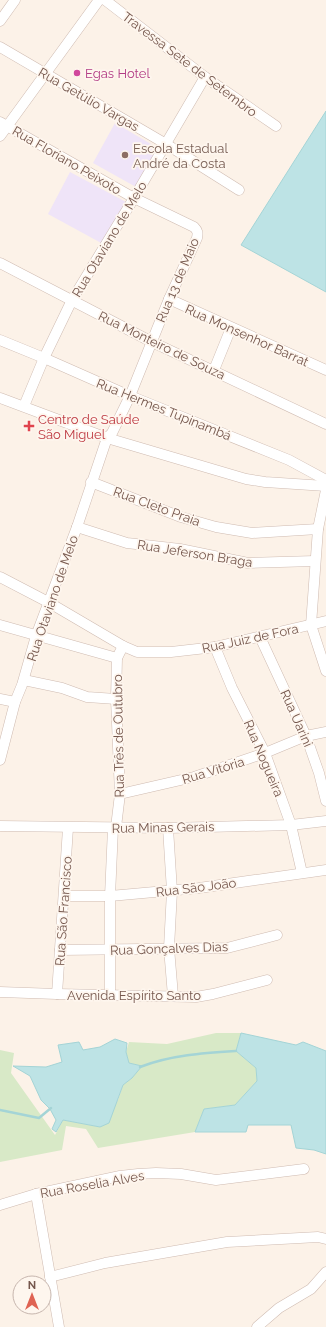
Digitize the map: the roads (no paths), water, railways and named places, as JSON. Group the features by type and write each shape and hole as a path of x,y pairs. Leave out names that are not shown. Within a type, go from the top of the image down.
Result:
{"street":[{"path":"0,21 15,0"},
{"path":"0,136 4,124 44,74 99,0"},
{"name":"Travessa Sete de Setembro","path":"105,0 205,77 276,126"},
{"name":"Rua Getúlio Vargas","path":"0,47 166,144 239,190"},
{"name":"Rua Otaviano de Melo","path":"24,406 44,358 72,300 205,77"},
{"name":"Rua Floriano Peixoto","path":"4,124 134,198 194,227 197,230"},
{"name":"Rua 13 de Maio","path":"107,438 112,433 130,396 169,299 197,238 197,230"},
{"name":"Rua Monteiro de Souza","path":"0,264 152,342 326,424"},
{"name":"Rua Monsenhor Barrat","path":"169,299 326,370"},
{"path":"214,370 231,328"},
{"name":"Rua Hermes Tupinambá","path":"0,340 130,396 289,460 326,480"},
{"path":"0,398 107,438 246,479 265,482 326,486"},
{"name":"Rua Otaviano de Melo","path":"0,760 15,702 24,680 36,636 77,527 107,438"},
{"name":"Rua Cleto Praia","path":"91,482 181,517 216,527 252,533 318,528"},
{"path":"326,490 318,528 311,625 326,672"},
{"name":"Rua Jeferson Braga","path":"77,527 127,543 180,549 248,563 315,561"},
{"name":"Rua Juiz de Fora","path":"0,577 48,602 123,646 137,652 171,652 214,647 326,621"},
{"path":"0,625 117,658"},
{"name":"Rua Uarini","path":"260,636 306,736 319,773 326,801"},
{"name":"Rua Três de Outubro","path":"110,995 110,896 114,828 120,794 116,699 117,658 123,646"},
{"name":"Rua Nogueira","path":"214,647 232,688 265,753 292,825 302,873"},
{"path":"24,680 62,688 87,697 116,699"},
{"path":"0,699 15,702"},
{"name":"Rua Vitória","path":"120,794 194,778 265,753 306,736 326,732"},
{"name":"Rua Minas Gerais","path":"0,826 168,828 292,825 326,821"},
{"name":"Rua São Francisco","path":"57,994 68,828"},
{"path":"168,828 172,891 169,948 173,996"},
{"name":"Rua São João","path":"64,896 110,896 172,891 326,870"},
{"name":"Rua Gonçalves Dias","path":"60,950 227,948 276,935"},
{"name":"Avenida Espírito Santo","path":"0,992 206,996 267,980"},
{"name":"Rua Roselia Alves","path":"0,1205 36,1194 120,1176 156,1173 182,1174 216,1180 304,1169"},
{"path":"36,1194 50,1275"},
{"path":"52,1277 105,1263 226,1242 318,1237 326,1239"},
{"path":"257,1327 279,1308 311,1289 326,1272"},
{"path":"52,1290 58,1327"}],"water":[{"path":"326,111 326,292 241,245"},
{"path":"241,1033 296,1045 303,1042 326,1051 326,1154 314,1150 296,1148 291,1125 248,1125 246,1132 195,1132 204,1109 235,1105 257,1081 256,1068 236,1051"},
{"path":"115,1039 127,1043 126,1052 129,1063 142,1066 132,1078 123,1085 109,1123 100,1127 63,1120 56,1132 52,1129 56,1120 50,1109 41,1100 30,1076 13,1066 46,1067 62,1062 58,1045 79,1042 83,1050 100,1047"}],"waterway":[{"path":"140,1067 176,1057 236,1051"},
{"path":"0,1110 39,1118 51,1108"}],"place":[{"name":"Egas Hotel","path":"77,73"},
{"name":"Escola Estadual André da Costa","path":"125,155"},
{"name":"Centro de Saúde São Miguel","path":"29,426"}]}
